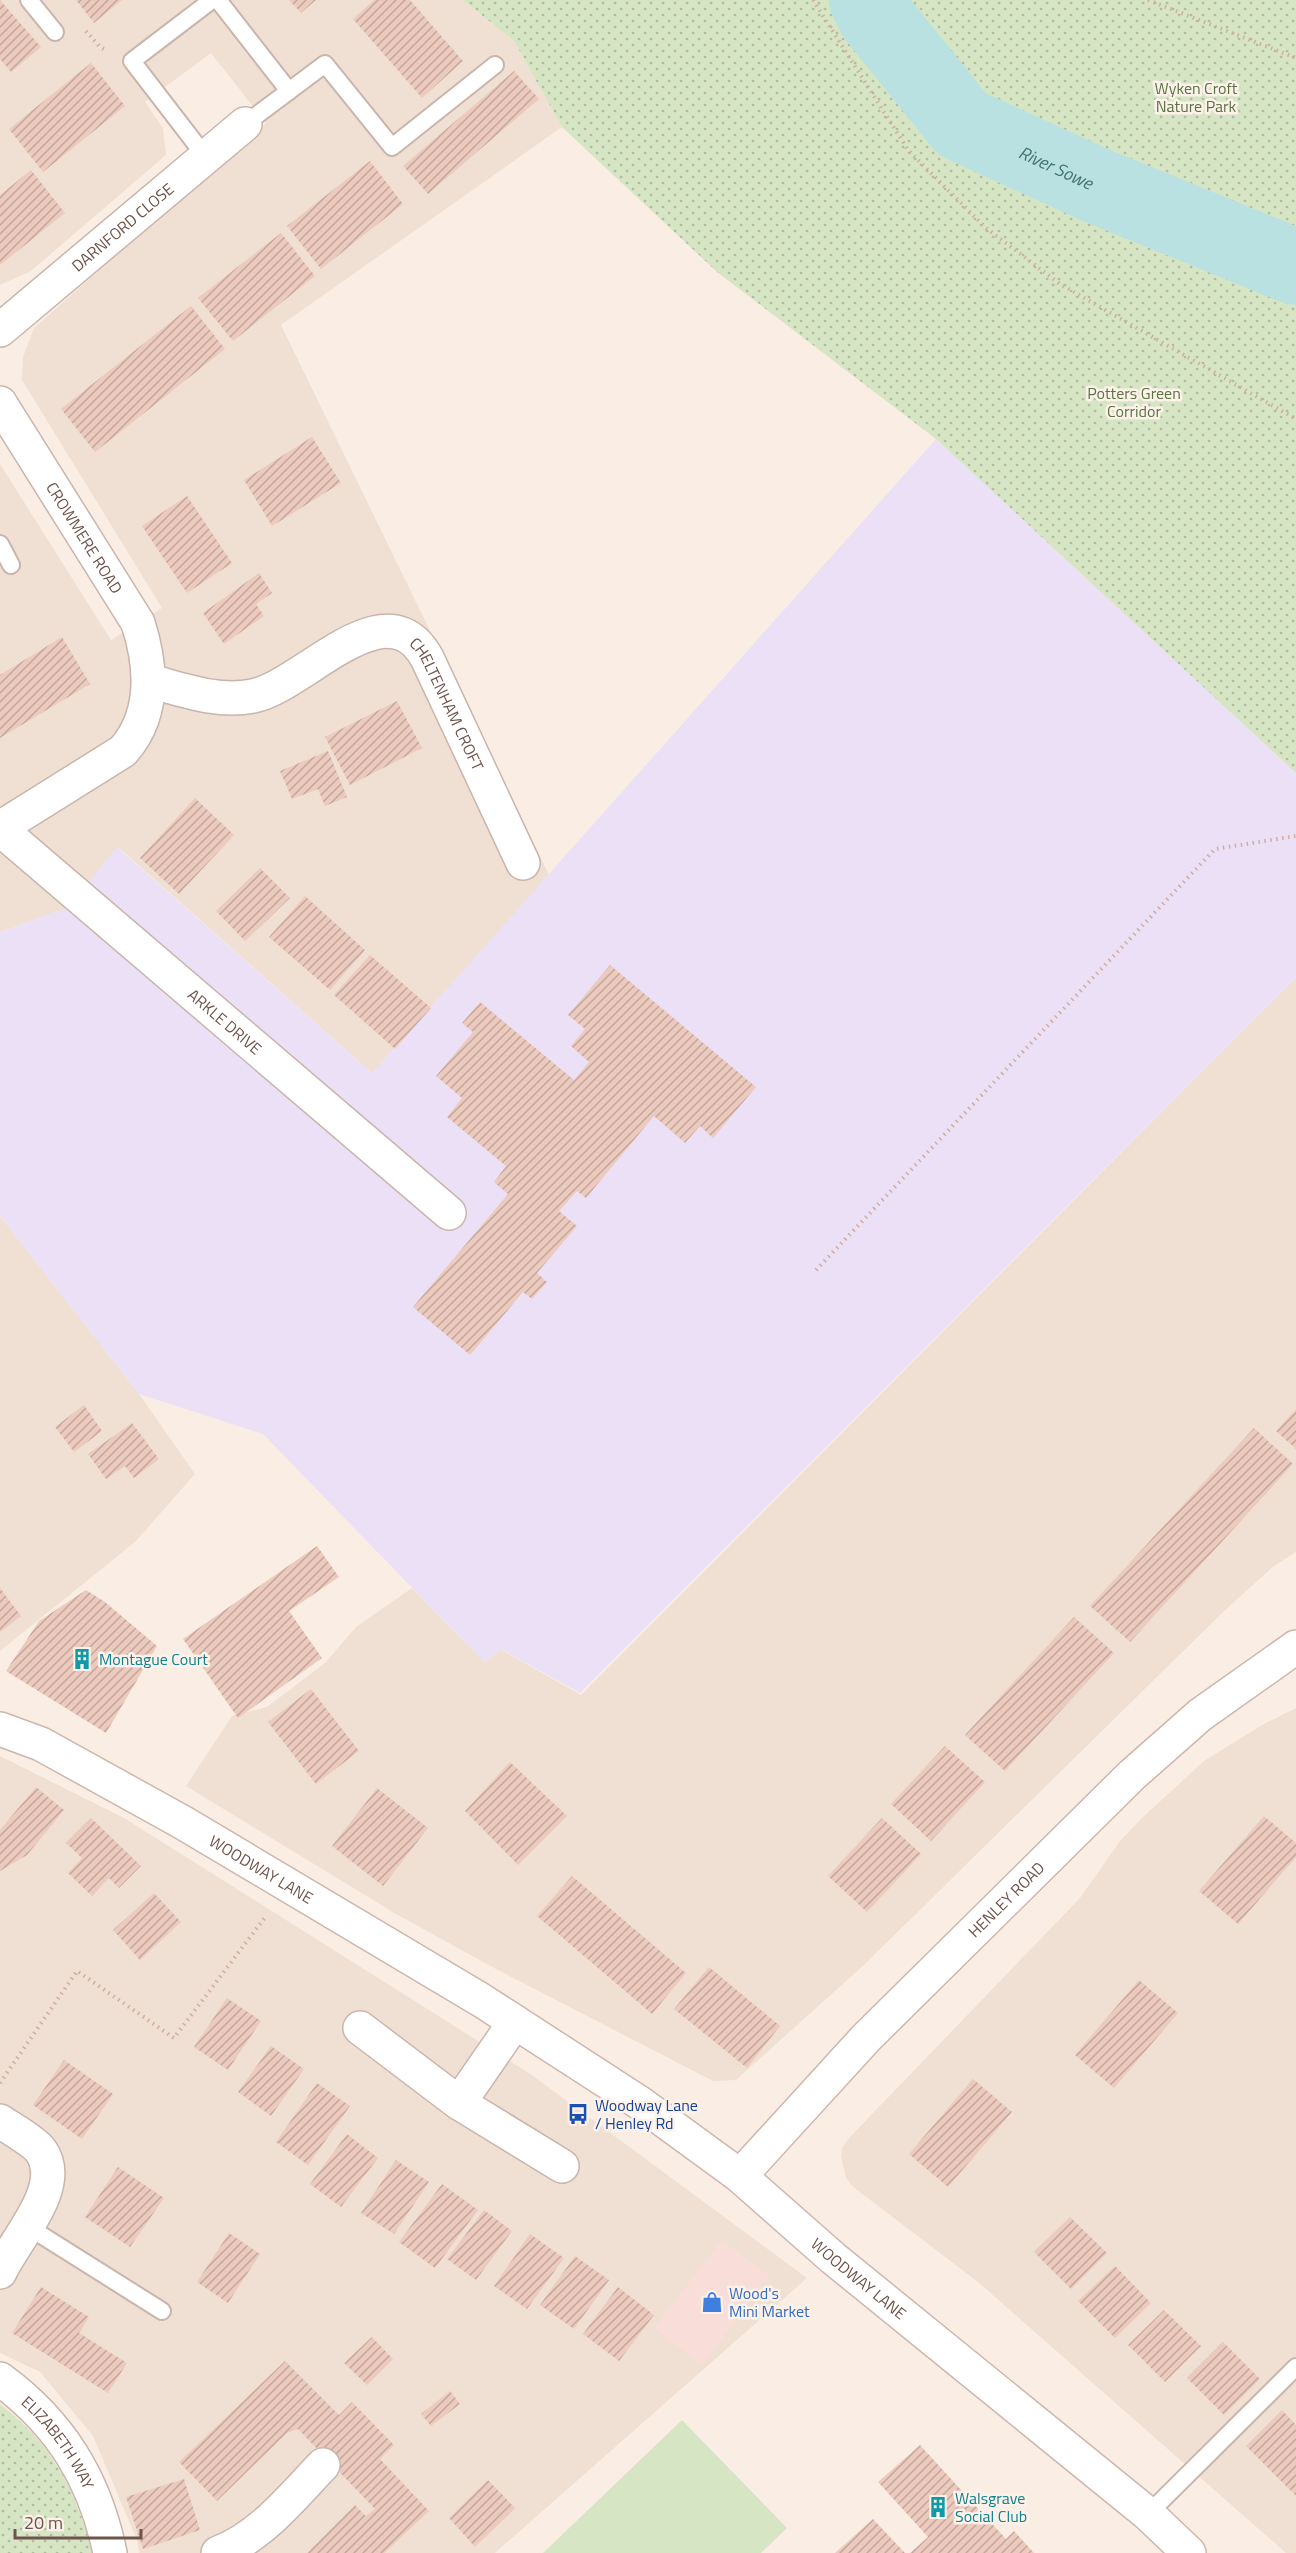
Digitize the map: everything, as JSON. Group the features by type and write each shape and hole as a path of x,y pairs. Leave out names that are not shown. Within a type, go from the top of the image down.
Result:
{"street":[{"name":"DARNFORD CLOSE","path":"0,330 245,124"},
{"name":"CROWMERE ROAD","path":"0,403 138,623 146,647 150,681"},
{"name":"CHELTENHAM CROFT","path":"150,681 194,694 236,698 256,696 274,688 360,637 380,631 398,632 412,638 427,658 523,863"},
{"name":"ARKLE DRIVE","path":"150,681 143,718 136,737 123,751 0,828 448,1212"},
{"name":"HENLEY ROAD","path":"740,2176 866,2038 1132,1775 1200,1715 1296,1647"},
{"name":"WOODWAY LANE","path":"0,1729 41,1744 103,1777 288,1885 515,2022 640,2103 740,2176 833,2258 1148,2514 1189,2553"},
{"path":"459,2103 515,2022"},
{"path":"360,2028 459,2103 562,2166"},
{"path":"0,2121 41,2151 49,2175 42,2201 0,2272"},
{"name":"ELIZABETH WAY","path":"0,2379 46,2417 76,2458 95,2500 110,2553"},
{"path":"218,2553 251,2535 323,2465"}],"lane":[{"path":"29,0 55,32"},
{"path":"205,156 132,61 212,0"},
{"path":"218,0 289,91"},
{"path":"245,124 325,64 392,147 495,64"},
{"path":"0,544 11,565"},
{"path":"27,2226 162,2311"},
{"path":"1148,2514 1296,2367"}],"path":[{"path":"813,0 908,150 986,228 1060,284 1296,419"},
{"path":"1148,0 1296,58"},
{"path":"55,32 77,21 100,47 132,61"},
{"path":"816,1270 1215,849 1296,836"},
{"path":"0,2084 77,1971 174,2038 288,1885"}],"shaded area":[{"path":"0,0 463,0 514,41 562,127 281,325 549,875 372,1073 118,847 67,908 0,932 0,464 111,640 162,608 22,380 23,357 34,328 266,123 211,53 145,102 163,128 166,155 31,271 0,285"},
{"path":"936,439 1296,773 1296,977 580,1693 501,1649 485,1663 263,1434 139,1394 0,1216 0,932 67,908 117,847 372,1073"},
{"path":"1296,977 1296,1552 1274,1566 1223,1612 864,1965 736,2080 713,2081 496,1969 396,1914 186,1786 232,1716 267,1707 325,1663 356,1627 412,1588 485,1663 500,1649 581,1695"},
{"path":"0,1216 139,1394 195,1474 135,1542 0,1651"},
{"path":"1296,1708 1296,2553 1286,2553 978,2282 852,2186 846,2178 841,2157 842,2148 849,2138 1080,1898 1120,1841 1143,1817 1204,1761 1262,1725"},
{"path":"0,1756 124,1818 529,2073 807,2278 495,2553 139,2553 137,2540 93,2436 40,2372 0,2353"},
{"name":"Wood's Mini Market","path":"722,2240 770,2276 702,2365 654,2328"}],"green space":[{"name":"Potters Green Corridor","path":"463,0 863,0 924,117 959,151 1138,229 1296,292 1296,773 936,439 717,272 562,127 514,41"},
{"name":"Wyken Croft Nature Park","path":"891,0 1296,0 1296,243 1091,160 977,107 922,51"},
{"path":"0,2404 34,2435 60,2470 78,2509 92,2553 0,2553"},
{"path":"682,2420 787,2528 761,2553 543,2553"}],"building":[{"path":"0,0 41,47 11,72 0,59"},
{"path":"76,0 122,0 94,23"},
{"path":"289,0 316,0 301,13"},
{"path":"374,0 410,0 463,61 422,98 353,19"},
{"path":"91,63 125,106 43,172 9,129"},
{"path":"514,71 539,99 428,194 403,166"},
{"path":"370,161 403,204 321,269 287,226"},
{"path":"31,170 65,213 0,265 0,195"},
{"path":"281,233 315,276 233,341 198,298"},
{"path":"191,306 225,349 95,452 61,409"},
{"path":"312,437 341,483 272,526 244,480"},
{"path":"187,496 232,563 187,593 142,526"},
{"path":"259,573 272,593 256,604 264,616 224,644 203,613"},
{"path":"62,637 90,684 0,738 0,675"},
{"path":"397,701 422,748 350,785 325,737"},
{"path":"328,751 347,797 325,806 318,789 292,799 280,771"},
{"path":"195,798 234,835 179,894 140,858"},
{"path":"260,868 290,898 245,941 216,911"},
{"path":"305,896 365,950 330,990 269,937"},
{"path":"370,955 431,1008 395,1049 334,995"},
{"path":"610,965 756,1087 713,1138 700,1126 685,1143 654,1116 586,1198 577,1191 559,1211 577,1226 537,1273 547,1282 532,1299 523,1292 470,1355 413,1307 508,1194 494,1182 506,1166 447,1117 462,1098 436,1076 473,1032 462,1023 480,1002 574,1080 589,1062 571,1046 585,1029 568,1015"},
{"path":"84,1405 102,1431 74,1452 55,1427"},
{"path":"1296,1409 1296,1449 1276,1431"},
{"path":"132,1423 159,1459 134,1478 125,1466 106,1479 88,1454"},
{"path":"1254,1428 1293,1464 1130,1642 1090,1606"},
{"path":"317,1546 339,1577 289,1611 322,1658 238,1718 183,1639"},
{"path":"0,1588 21,1616 0,1632"},
{"name":"Montague Court","path":"86,1590 105,1602 157,1646 106,1733 6,1671 39,1621"},
{"path":"1074,1617 1114,1653 1005,1771 965,1735"},
{"path":"311,1689 359,1751 316,1784 268,1722"},
{"path":"945,1746 985,1782 931,1841 891,1804"},
{"path":"510,1762 567,1816 518,1865 465,1811"},
{"path":"36,1787 64,1810 27,1855 0,1871 0,1830"},
{"path":"377,1788 428,1828 383,1886 332,1846"},
{"path":"1264,1816 1296,1843 1296,1857 1238,1924 1199,1891"},
{"path":"91,1818 141,1866 119,1888 109,1878 92,1896 68,1873 82,1858 66,1843"},
{"path":"882,1818 921,1854 867,1912 828,1876"},
{"path":"572,1876 686,1973 652,2014 537,1916"},
{"path":"154,1893 181,1922 140,1960 113,1930"},
{"path":"709,1967 780,2026 747,2068 674,2009"},
{"path":"1139,1980 1178,2013 1114,2088 1075,2055"},
{"path":"227,1998 261,2021 228,2070 194,2047"},
{"path":"271,2046 304,2069 271,2116 238,2092"},
{"path":"64,2060 113,2094 82,2139 33,2105"},
{"path":"973,2079 1012,2112 948,2187 909,2154"},
{"path":"317,2083 350,2106 308,2165 276,2142"},
{"path":"347,2134 378,2158 341,2207 310,2184"},
{"path":"396,2160 429,2182 394,2234 361,2213"},
{"path":"118,2167 164,2198 130,2247 85,2217"},
{"path":"442,2184 478,2210 435,2268 399,2242"},
{"path":"484,2210 512,2231 476,2280 447,2259"},
{"path":"1070,2217 1107,2253 1071,2289 1034,2252"},
{"path":"229,2233 260,2254 228,2303 197,2282"},
{"path":"530,2234 564,2258 527,2309 494,2286"},
{"path":"575,2256 609,2280 574,2329 540,2305"},
{"path":"1115,2266 1151,2303 1115,2338 1078,2301"},
{"path":"41,2287 89,2317 79,2333 127,2363 108,2393 12,2333"},
{"path":"618,2287 654,2315 619,2361 583,2334"},
{"path":"1164,2310 1201,2346 1165,2382 1128,2345"},
{"path":"372,2337 393,2359 367,2385 344,2363"},
{"path":"1223,2342 1260,2379 1224,2415 1187,2378"},
{"path":"285,2361 339,2415 352,2402 394,2445 380,2459 429,2511 384,2553 307,2553 355,2505 366,2516 375,2509 298,2429 287,2433 217,2501 179,2462"},
{"path":"450,2391 460,2404 431,2426 421,2414"},
{"path":"1282,2410 1296,2425 1296,2496 1246,2446"},
{"name":"Walsgrave Social Club","path":"920,2445 1006,2539 1014,2531 1034,2553 910,2553 928,2537 878,2482"},
{"path":"184,2479 200,2530 143,2549 126,2497"},
{"path":"488,2480 515,2508 475,2547 449,2518"},
{"path":"873,2519 905,2553 835,2553"}],"waterway":[{"name":"River Sowe","path":"867,0 875,16 962,124 1093,184 1296,267"}],"place":[{"name":"Montague Court","path":"82,1659"},
{"name":"Woodway Lane / Henley Rd","path":"578,2114"},
{"name":"Wood's Mini Market","path":"712,2302"},
{"name":"Walsgrave Social Club","path":"938,2507"}]}
